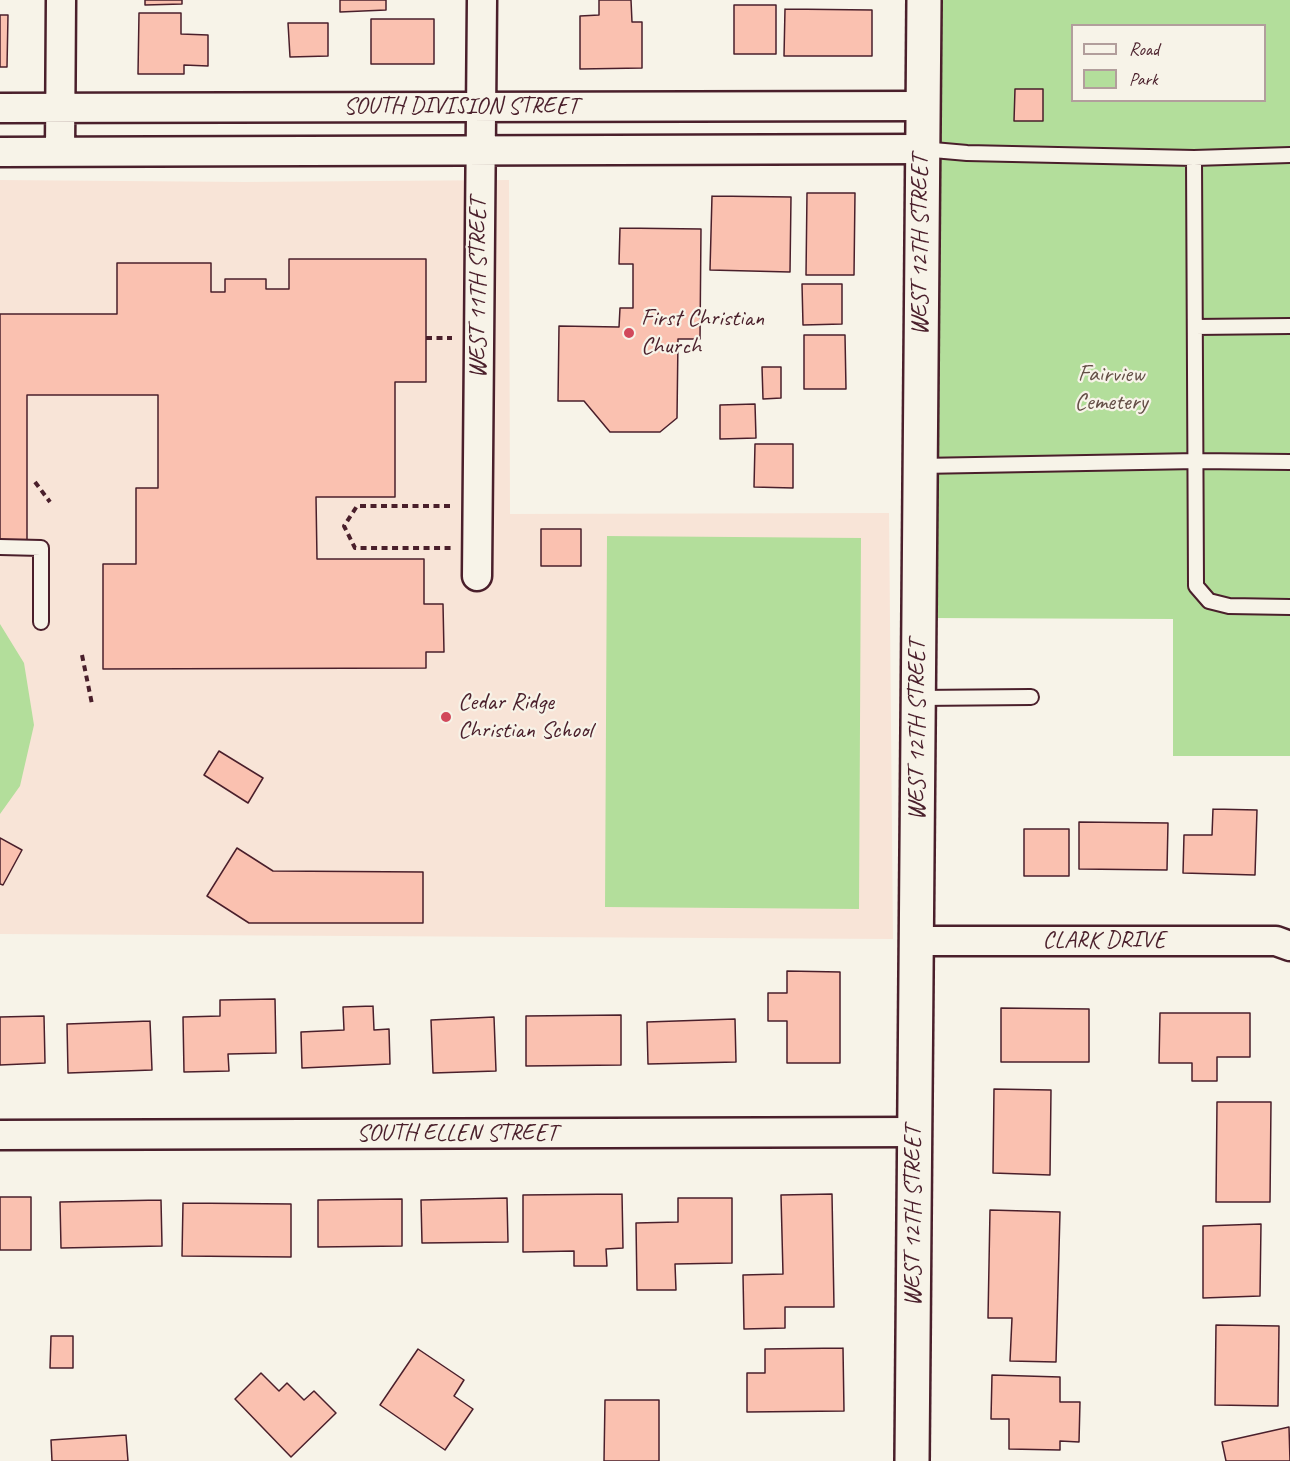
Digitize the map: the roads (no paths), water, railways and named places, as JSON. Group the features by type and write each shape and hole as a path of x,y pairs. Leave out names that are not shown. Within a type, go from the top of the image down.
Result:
{"main road":[{"name":"WEST 12TH STREET","path":"912,1461 924,0"}],"street":[{"path":"60,152 61,0"},
{"name":"WEST 11TH STREET","path":"477,576 482,0"},
{"name":"SOUTH DIVISION STREET","path":"0,108 922,106"},
{"name":"SOUTH DIVISION STREET","path":"0,152 921,149"},
{"name":"CLARK DRIVE","path":"917,941 1276,941 1290,946"},
{"name":"SOUTH ELLEN STREET","path":"0,1135 914,1132"}],"lane":[{"path":"921,149 967,153 1194,158 1290,155"},
{"path":"1194,158 1197,461 1194,559 1196,586 1209,601 1229,606 1290,607"},
{"path":"1196,327 1290,326"},
{"path":"920,466 1197,461 1290,462"},
{"path":"0,547 41,548 41,622"},
{"path":"918,698 1031,697"}],"place":[{"name":"First Christian Church","path":"629,333"},
{"name":"Cedar Ridge Christian School","path":"446,717"}],"park label":[{"name":"Fairview Cemetery","path":"1111,389"}]}
